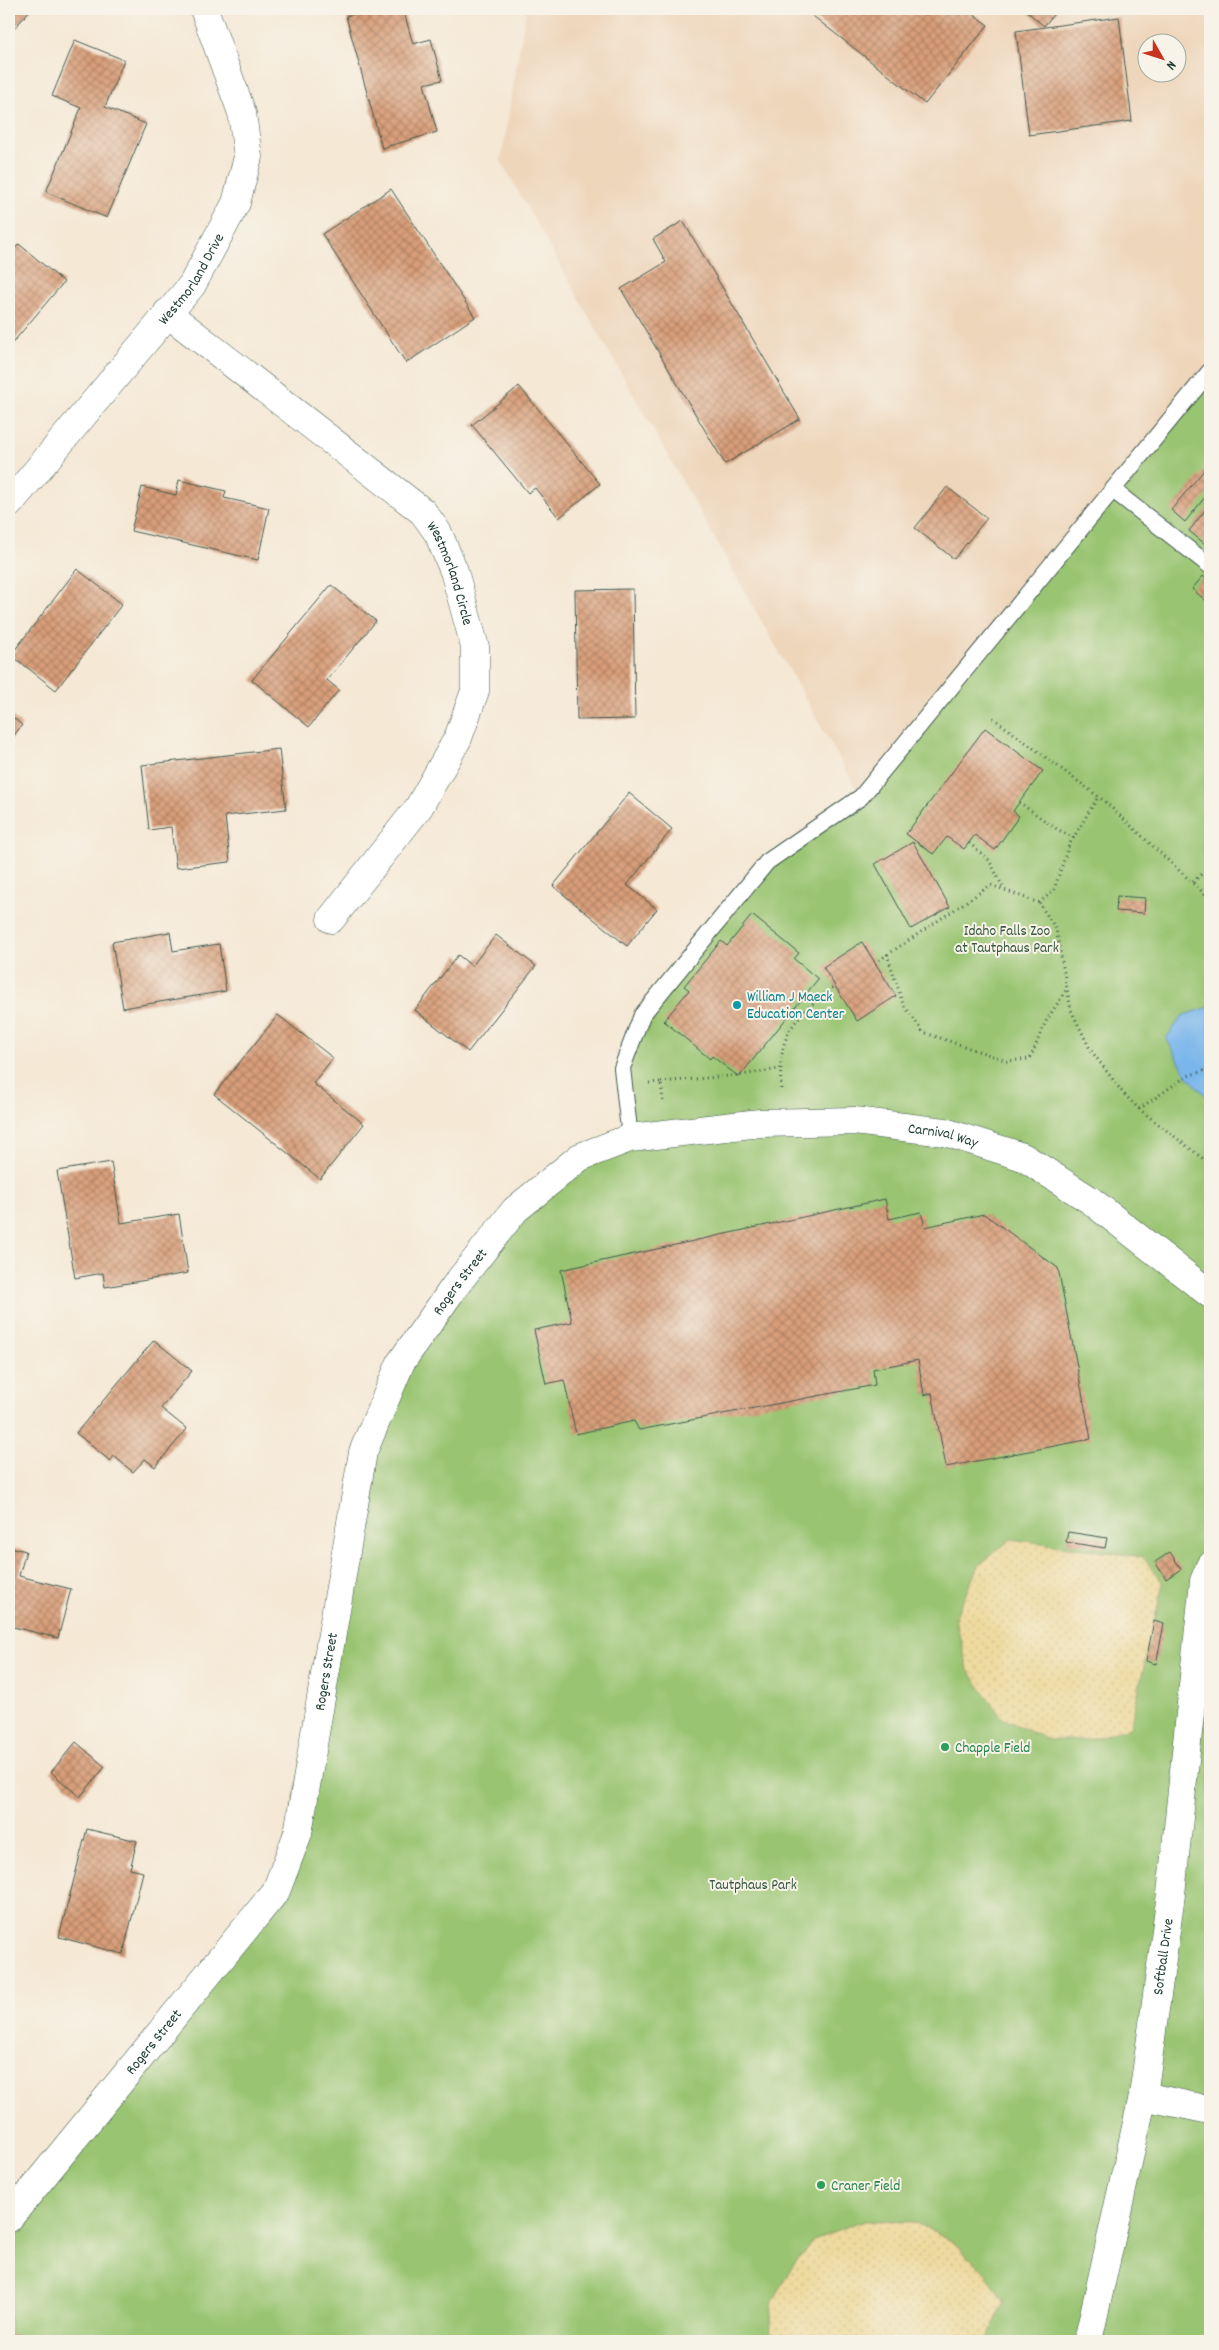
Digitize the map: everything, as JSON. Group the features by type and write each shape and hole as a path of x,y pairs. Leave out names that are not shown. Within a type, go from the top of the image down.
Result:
{"street":[{"name":"Westmorland Drive","path":"9,504 192,285 236,204 248,157 242,113 204,9"},
{"name":"Westmorland Circle","path":"168,312 423,512 438,533 457,580 475,647 475,691 461,729 419,807 331,919"},
{"name":"Carnival Way","path":"630,1138 782,1122 854,1121 945,1132 1023,1157 1090,1200 1210,1294"},
{"name":"Rogers Street","path":"9,2218 276,1891 298,1833 363,1452 401,1362 455,1286 515,1210 580,1157 630,1138"},
{"name":"Softball Drive","path":"1088,2341 1143,2096 1171,1894 1204,1581 1210,1566"},
{"path":"1143,2096 1210,2110"}],"lane":[{"path":"630,1138 622,1068 642,1015 767,862 861,797 1210,371"},
{"path":"1113,490 1210,566"}],"path":[{"path":"993,718 1098,796 1210,899"},
{"path":"1039,903 1054,890 1074,838 1098,796"},
{"path":"1019,802 1055,828 1074,838"},
{"path":"969,843 989,860 1004,890"},
{"path":"1193,882 1210,866"},
{"path":"875,963 991,885 1039,903 1056,929 1071,1010 1090,1050 1123,1093 1139,1109 1210,1164"},
{"path":"887,954 903,1004 923,1032 1008,1061 1030,1060 1045,1023 1066,990"},
{"path":"782,1122 780,1069 783,1041 811,1004 835,986"},
{"path":"644,1084 742,1076 780,1069"},
{"path":"1139,1109 1187,1076 1210,1069"},
{"path":"661,1082 661,1088"}],"shaded area":[{"path":"526,9 1210,9 1210,371 861,797 501,161"}],"green space":[{"name":"Tautphaus Park","path":"1210,371 1210,2341 9,2341 9,2218 276,1891 363,1452 401,1362 515,1210 630,1138 622,1068 642,1015 767,862 861,797"}],"sand":[{"path":"1011,1539 1143,1557 1163,1583 1130,1728 1088,1740 1048,1740 1002,1718 968,1670 955,1618 978,1566"},
{"path":"864,2221 914,2222 953,2242 986,2273 1004,2303 986,2341 770,2341 772,2303 791,2268 814,2240"}],"water":[{"path":"1210,1007 1210,1100 1187,1076 1166,1038 1183,1015"}],"building":[{"path":"9,9 31,9 13,30 9,27"},
{"path":"373,9 403,9 413,44 431,39 442,80 424,84 437,132 382,148 346,16"},
{"path":"804,9 966,9 988,25 925,104"},
{"path":"1024,9 1058,9 1044,26"},
{"path":"1119,17 1132,121 1029,135 1016,31"},
{"path":"75,40 124,60 105,107 146,124 107,218 46,192 81,108 52,96"},
{"path":"391,189 475,317 406,363 322,234"},
{"path":"683,221 800,419 725,464 621,289 666,262 653,239"},
{"path":"19,244 64,282 9,347 9,256"},
{"path":"519,386 600,484 559,518 535,488 528,493 472,425"},
{"path":"1210,463 1210,491 1185,522 1171,510"},
{"path":"179,480 226,491 224,498 269,508 258,560 131,531 142,487 176,495"},
{"path":"947,487 987,518 954,559 915,528"},
{"path":"1210,504 1210,548 1189,531"},
{"path":"77,569 122,604 56,690 11,655"},
{"path":"1203,576 1210,582 1210,604 1192,589"},
{"path":"331,585 376,621 327,680 339,690 309,727 252,680"},
{"path":"633,589 635,719 577,720 575,590"},
{"path":"9,714 22,725 9,742"},
{"path":"985,728 1043,771 1013,811 1019,816 995,850 975,835 964,849 947,837 933,854 906,834"},
{"path":"279,749 286,809 225,816 230,862 176,868 171,827 149,830 142,765"},
{"path":"629,793 672,829 627,885 657,909 627,946 553,886"},
{"path":"913,842 950,907 911,929 875,864"},
{"path":"1117,896 1145,898 1144,913 1116,911"},
{"name":"William J Maeck Education Center","path":"752,915 799,953 794,959 818,979 739,1077 712,1056 710,1059 664,1021 689,990 684,986 721,941 727,946"},
{"path":"170,932 173,951 219,944 226,991 123,1008 112,942"},
{"path":"496,935 536,966 468,1052 415,1010 458,955 472,966"},
{"path":"862,942 896,996 857,1021 823,967"},
{"path":"278,1015 333,1058 313,1083 364,1124 320,1179 214,1094"},
{"path":"111,1162 121,1223 179,1214 188,1273 105,1287 103,1273 75,1278 57,1171"},
{"path":"885,1199 889,1219 921,1212 925,1227 984,1214 1058,1268 1091,1439 946,1467 932,1393 924,1395 918,1360 873,1369 875,1385 639,1430 634,1421 576,1434 564,1380 546,1384 534,1330 572,1322 561,1270"},
{"path":"154,1340 192,1371 161,1408 187,1429 155,1467 145,1459 133,1472 114,1456 110,1461 76,1433"},
{"path":"1068,1532 1107,1538 1105,1548 1066,1542"},
{"path":"9,1547 26,1551 19,1576 71,1589 58,1638 9,1626"},
{"path":"1170,1552 1181,1569 1166,1579 1155,1562"},
{"path":"1154,1621 1164,1624 1156,1664 1146,1661"},
{"path":"76,1742 105,1767 80,1797 51,1772"},
{"path":"87,1829 137,1841 130,1869 143,1872 123,1954 59,1937"},
{"path":"9,2334 48,2340 48,2341 9,2341"}],"place":[{"name":"William J Maeck Education Center","path":"737,1005"},
{"name":"Chapple Field","path":"945,1747"},
{"name":"Craner Field","path":"821,2185"}],"park label":[{"name":"Idaho Falls Zoo at Tautphaus Park","path":"1007,938"}]}
